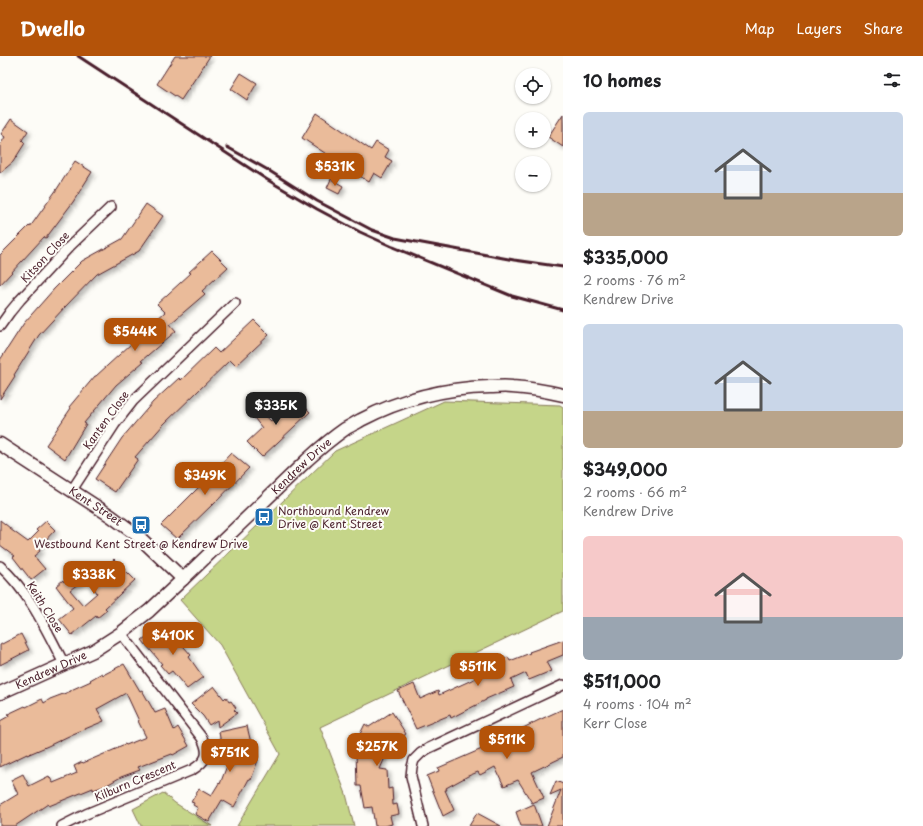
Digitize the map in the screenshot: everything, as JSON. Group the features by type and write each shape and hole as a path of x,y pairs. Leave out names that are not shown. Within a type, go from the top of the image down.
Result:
{"street":[{"name":"Kitson Close","path":"0,326 10,312 70,246 112,208"},
{"name":"Kanten Close","path":"72,490 115,424 133,401 235,302"},
{"name":"Kendrew Drive","path":"0,693 93,651 121,633 183,579 307,460 346,428 396,404 448,390 510,387 539,390 563,395"},
{"name":"Kent Street","path":"0,444 112,516 138,536 183,579"},
{"name":"Keith Close","path":"0,566 16,583 33,606 64,664"},
{"name":"Kilburn Crescent","path":"62,826 86,814 192,770 200,766 204,762 206,756 207,751 202,738 121,633"},
{"path":"423,826 411,776 414,760 429,748 563,685"}],"green space":[{"path":"444,401 560,405 563,407 563,611 320,727 346,794 354,826 237,826 280,754 220,645 180,600 335,451"},
{"path":"163,793 175,803 212,826 141,826 133,809"}],"building":[{"path":"175,56 210,56 181,100 157,84"},
{"path":"241,73 257,83 247,100 231,89"},
{"path":"317,113 371,150 376,142 389,150 385,157 392,161 382,178 374,173 369,182 302,138"},
{"path":"563,114 563,147 551,139 551,132"},
{"path":"11,119 28,131 22,140 25,143 13,162 0,173 0,145 5,137 1,134"},
{"path":"75,161 92,172 73,202 46,238 44,237 0,285 0,255 29,226 30,227"},
{"path":"331,179 343,186 339,194 327,188"},
{"path":"146,204 163,216 139,251 97,274 65,307 39,335 0,399 0,360 24,323 54,289 82,261 122,239"},
{"path":"212,251 228,267 202,291 205,294 170,324 176,331 116,385 84,423 86,424 65,459 46,445 71,408 69,407 95,376 165,312 157,304 191,273 189,272"},
{"path":"254,320 269,335 236,366 230,360 164,424 135,457 138,459 115,492 95,479 122,438 153,402 179,378 181,380 214,348 219,353"},
{"path":"296,398 310,412 262,457 247,442 262,428 248,410 254,405 271,421"},
{"path":"231,453 249,468 177,539 161,525"},
{"path":"0,520 28,542 38,532 36,530 46,521 55,530 38,548 40,551 34,556 45,569 31,580 13,557 15,556 0,545"},
{"path":"114,559 135,580 105,608 107,610 97,618 96,616 72,635 59,619 73,608 56,586 63,580 64,582 75,572 82,581 70,590 83,605 97,593 90,582"},
{"path":"164,624 191,655 189,657 203,677 187,689 172,671 168,674 160,665 162,664 142,640"},
{"path":"21,634 29,650 0,665 0,645"},
{"path":"563,640 563,655 546,662 551,671 529,680 526,673 511,680 514,687 486,699 451,718 450,715 416,729 398,691 414,684 420,699 438,691 439,695 476,678 475,677 493,668 491,664 508,657 510,661 530,653 529,652"},
{"path":"124,664 140,691 142,690 155,713 165,709 174,730 178,727 189,746 173,755 172,754 138,767 140,770 121,777 105,786 93,790 93,788 49,806 48,804 15,826 0,826 0,805 18,794 11,780 23,774 29,786 49,776 53,783 77,773 74,766 82,762 83,763 125,744 126,745 146,737 126,693 97,709 104,721 0,767 0,721 9,716 8,714 25,706 26,707 42,699 44,703 91,681 90,680 102,673 103,675"},
{"path":"214,686 224,699 226,697 229,702 231,701 236,708 234,710 237,713 218,727 217,720 209,725 203,716 191,704"},
{"path":"563,709 563,757 532,772 544,798 532,803 518,780 504,786 495,767 480,775 478,772 468,776 446,788 447,790 445,790 454,810 443,816 427,776 439,771 438,768 514,735 513,733"},
{"path":"392,712 406,734 391,744 380,769 387,770 388,789 392,788 393,805 397,804 399,814 390,816 392,824 375,826 372,807 365,808 361,786 357,786 356,752 352,750 365,724 369,727"},
{"path":"247,726 255,760 258,760 251,780 249,779 234,807 222,800 209,822 195,814 198,808 191,802 199,789 211,796 219,783 220,784 228,763 224,743 221,744 219,732"},
{"path":"556,781 563,784 563,826 547,826 561,790 550,795"},
{"path":"534,804 542,826 521,826 516,812"},
{"path":"477,813 501,826 469,826"}],"railway":[{"path":"78,56 266,179 360,232 512,296 563,310"},
{"path":"227,147 268,170 317,201 372,230 395,238 514,260 563,267"}],"place":[{"name":"Northbound Kendrew Drive @ Kent Street","path":"264,517"},
{"name":"Westbound Kent Street @ Kendrew Drive","path":"141,525"}]}
